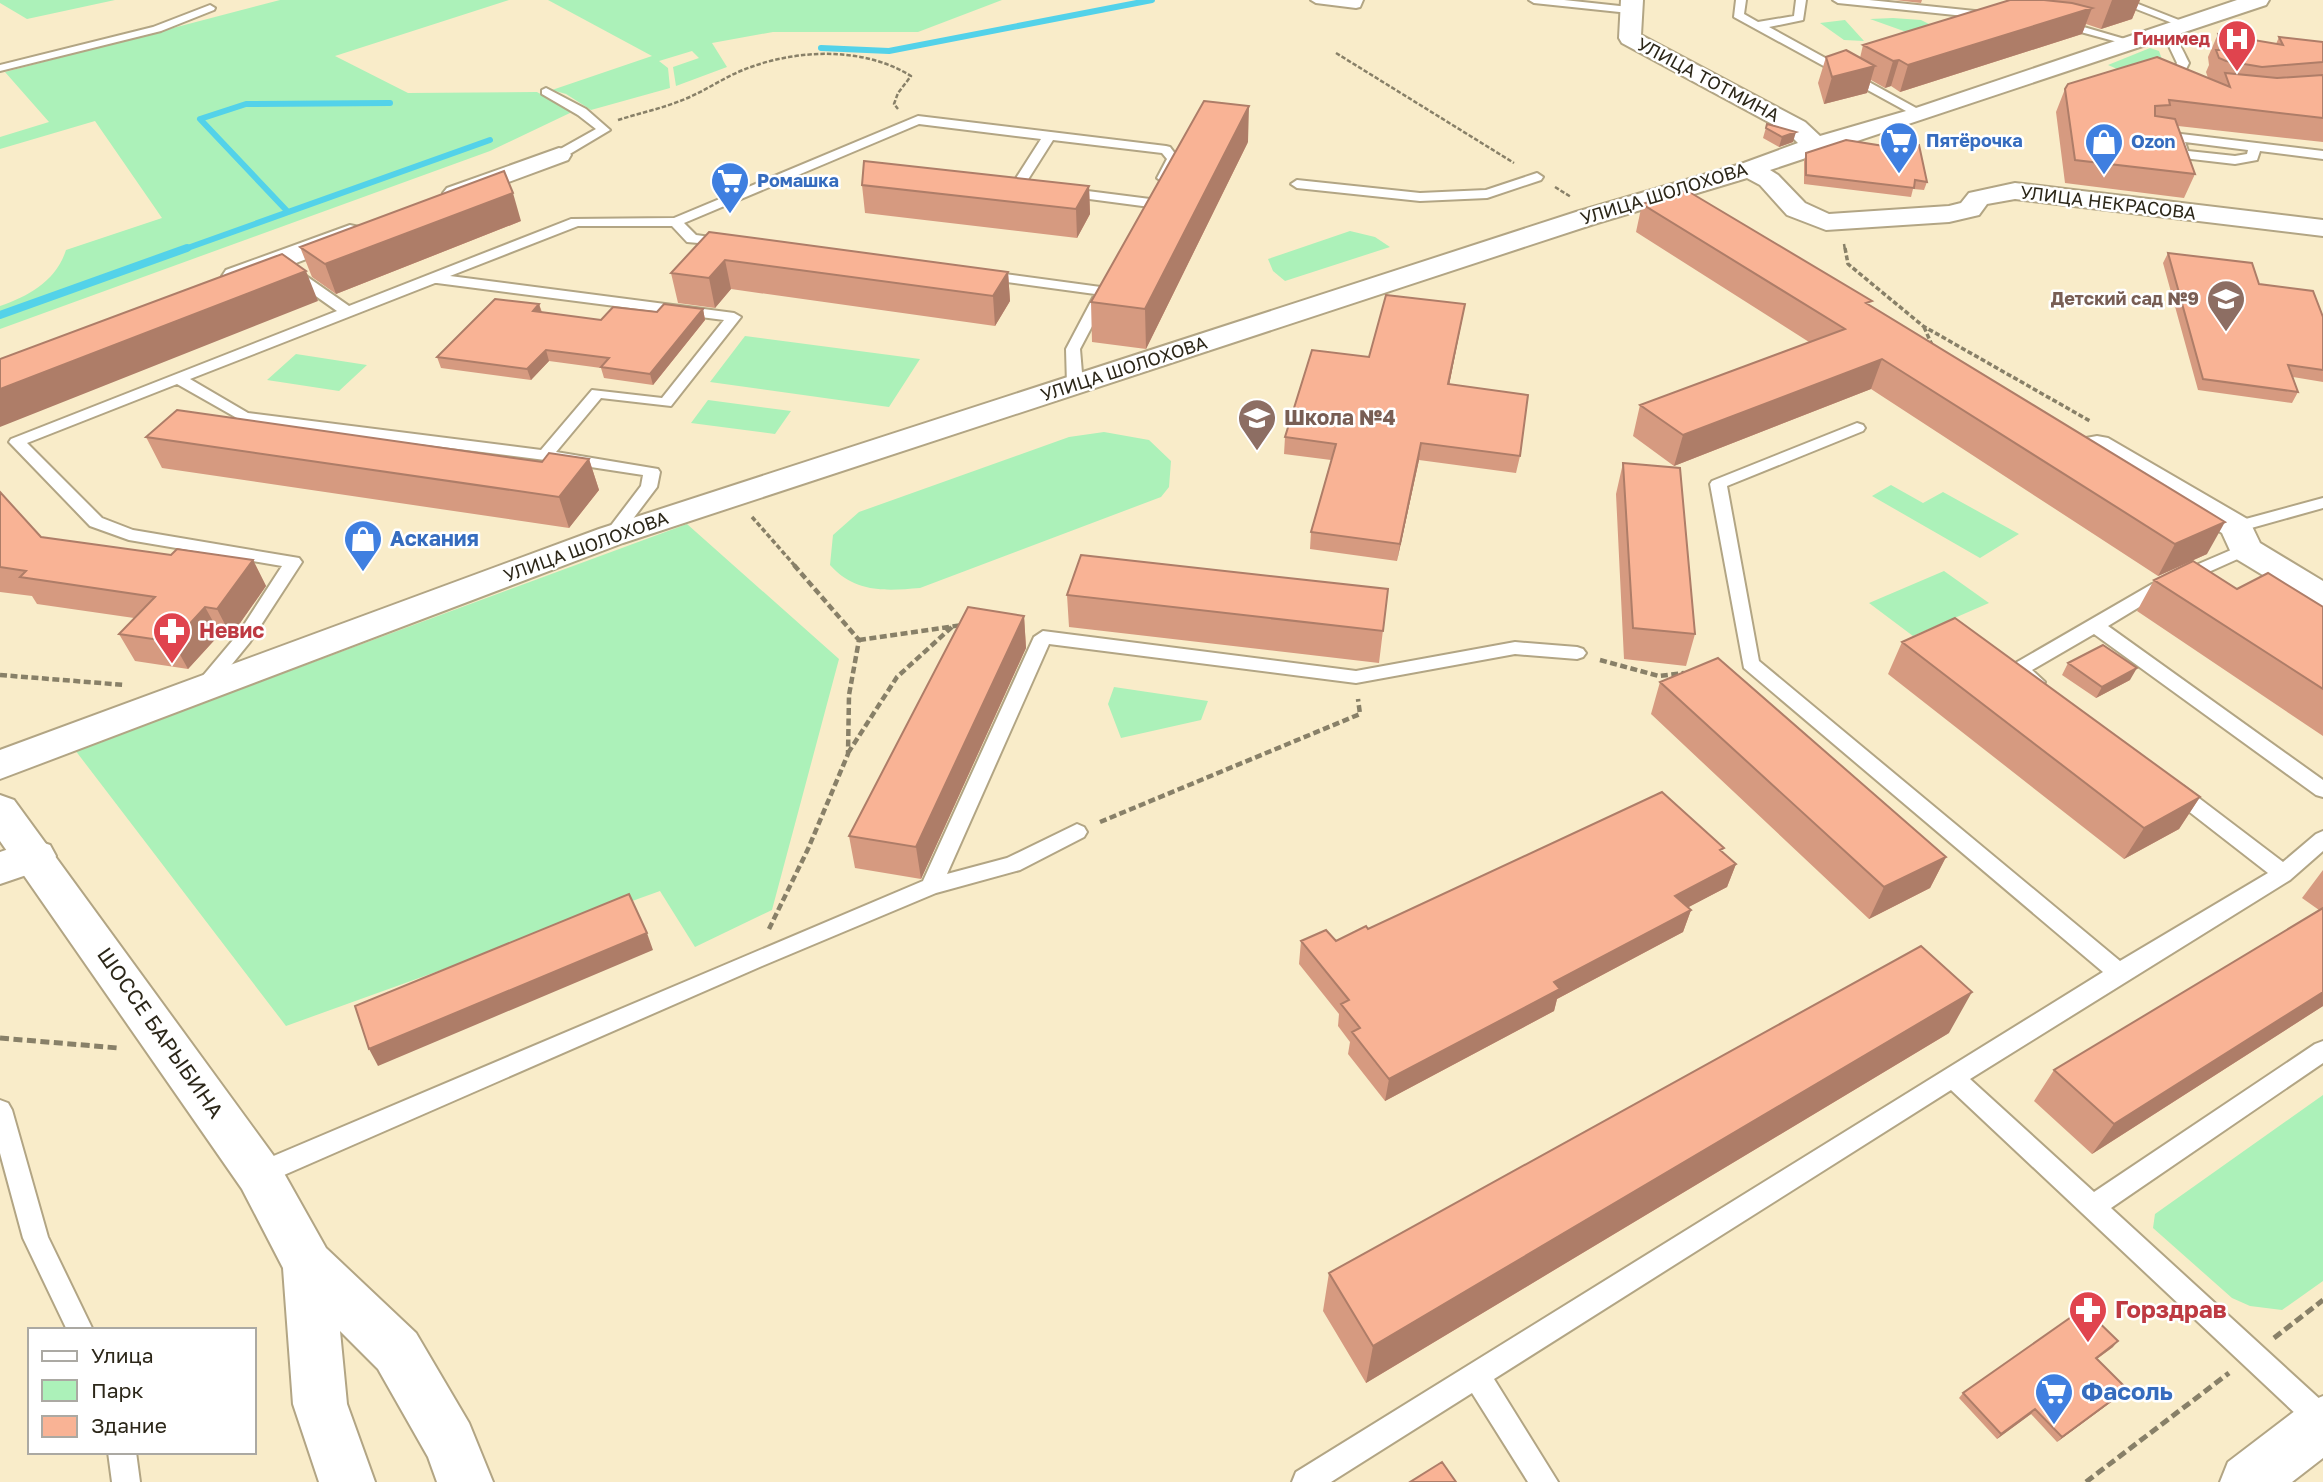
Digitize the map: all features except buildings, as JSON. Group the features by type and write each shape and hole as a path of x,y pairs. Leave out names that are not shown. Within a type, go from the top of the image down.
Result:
{"street":[{"name":"УЛИЦА ШОЛОХОВА","path":"0,765 611,536 1585,218 1921,114 2258,0"},
{"name":"УЛИЦА ТОТМИНА","path":"1630,5 1630,38 1796,127 1815,145"},
{"path":"430,203 559,155"},
{"name":"УЛИЦА НЕКРАСОВА","path":"1750,169 1769,180 1796,209 1826,222 1950,214 1970,209 1978,198 2015,191 2323,228"},
{"path":"1665,194 1700,214"},
{"path":"213,284 379,222"},
{"path":"2084,427 2323,596"},
{"name":"ШОССЕ БАРЫБИНА","path":"0,810 18,862 260,1174 308,1265 397,1350 450,1442 465,1482"},
{"name":"ШОССЕ БАРЫБИНА","path":"308,1265 320,1404 347,1482"},
{"path":"2248,1482 2323,1421"}],"lane":[{"path":"1316,0 1356,5 1358,0"},
{"path":"1534,0 1630,5"},
{"path":"1741,0 1738,15 1921,114"},
{"path":"1758,25 1784,23 1800,18 1801,0"},
{"path":"1838,0 2004,17"},
{"path":"2118,0 2171,29 2172,40 2183,63 2180,69 2184,77 2213,89"},
{"path":"0,68 157,29 210,8"},
{"path":"2052,22 2129,43"},
{"path":"546,92 582,112 604,130 559,155"},
{"path":"199,691 244,638 293,562 129,535 96,522 17,442 576,222 676,222 846,156 919,120 1166,150 1173,159 1147,209 1024,187 1049,136"},
{"path":"2151,134 2177,137 2183,154 2235,160 2253,157 2254,147 2323,155"},
{"path":"1297,184 1434,196 1487,194 1537,177"},
{"path":"676,222 692,239 747,246"},
{"path":"276,261 349,313"},
{"path":"966,273 1106,285 1073,349 1075,384"},
{"path":"436,279 734,317 667,402 597,393 545,455"},
{"path":"179,379 244,416 545,455 652,472 649,487 611,536"},
{"path":"1857,428 1718,484 1750,664 2119,973"},
{"path":"2052,695 2019,669 2241,538 2323,503"},
{"path":"2095,626 2323,790"},
{"path":"931,886 1043,637 1356,677 1515,648 1577,653"},
{"path":"2162,780 2283,874"},
{"path":"260,1174 754,960 931,886 1013,864 1077,832"},
{"path":"1306,1482 2119,973 2283,874 2323,839"},
{"path":"2093,1207 2323,1051"},
{"path":"1952,1077 2323,1421"},
{"path":"0,1110 36,1238 79,1328"},
{"path":"1476,1375 1544,1482"},
{"path":"122,1454 126,1482"}],"path":[{"path":"1336,53 1571,198 1585,218"},
{"path":"599,126 683,100 747,68 821,55 846,54 900,67 911,76 898,93 894,104 908,125"},
{"path":"1839,221 1848,264 1923,326 2084,427"},
{"path":"1923,326 1934,349"},
{"path":"751,516 859,640"},
{"path":"859,640 955,625 968,626"},
{"path":"754,960 808,849 848,754 897,677 955,625"},
{"path":"848,754 849,695 859,640"},
{"path":"1577,653 1659,676 1685,673"},
{"path":"0,675 132,685"},
{"path":"1077,832 1360,714 1356,677"},
{"path":"0,1038 118,1048"},
{"path":"2086,1482 2323,1300"}],"green space":[{"path":"0,0 115,0 27,19 0,3"},
{"path":"280,0 509,0 335,56 408,93 537,92 572,112 490,151 0,329 0,306 40,286 56,270 66,250 162,218 95,121 0,149 0,137 49,122 5,72"},
{"path":"548,0 1002,0 918,32 773,32 712,43 727,67 676,86 673,67 699,58 692,51 659,61 668,68 670,88 591,110 566,94 552,90 652,56"},
{"path":"1870,19 1921,20 1939,29 1912,34"},
{"path":"1845,20 1864,41 1844,40 1820,23"},
{"path":"2150,48 2159,51 2164,65 2129,74 2108,65"},
{"path":"1350,231 1375,237 1390,247 1285,281 1273,271 1268,259"},
{"path":"745,336 920,359 889,407 710,382"},
{"path":"296,354 367,365 339,391 267,380"},
{"path":"708,400 791,411 775,434 691,423"},
{"path":"1104,432 1149,440 1171,461 1169,487 1161,497 920,588 871,588 850,581 830,565 833,535 859,512 1069,437"},
{"path":"1891,485 1923,503 1943,492 2019,534 1980,558 1872,496"},
{"path":"687,524 839,659 772,910 695,947 660,891 286,1026 75,750"},
{"path":"1944,571 1989,603 1913,636 1869,603"},
{"path":"1114,687 1208,701 1201,720 1121,738 1108,704"},
{"path":"2323,1095 2323,1281 2282,1310 2250,1306 2232,1298 2153,1228 2155,1214"}],"waterway":[{"path":"821,48 889,51 1152,0"},
{"path":"288,212 200,119 246,104 390,103"},
{"path":"182,250 490,140"},
{"path":"0,315 187,248"}],"place":[{"name":"Гинимед","path":"2237,73"},
{"name":"Пятёрочка","path":"1899,175"},
{"name":"Ozon","path":"2104,176"},
{"name":"Ромашка","path":"730,215"},
{"name":"Детский сад №9","path":"2226,333"},
{"name":"Школа №4","path":"1257,452"},
{"name":"Аскания","path":"363,573"},
{"name":"Невис","path":"172,665"},
{"name":"Горздрав","path":"2088,1344"},
{"name":"Фасоль","path":"2054,1426"}]}
